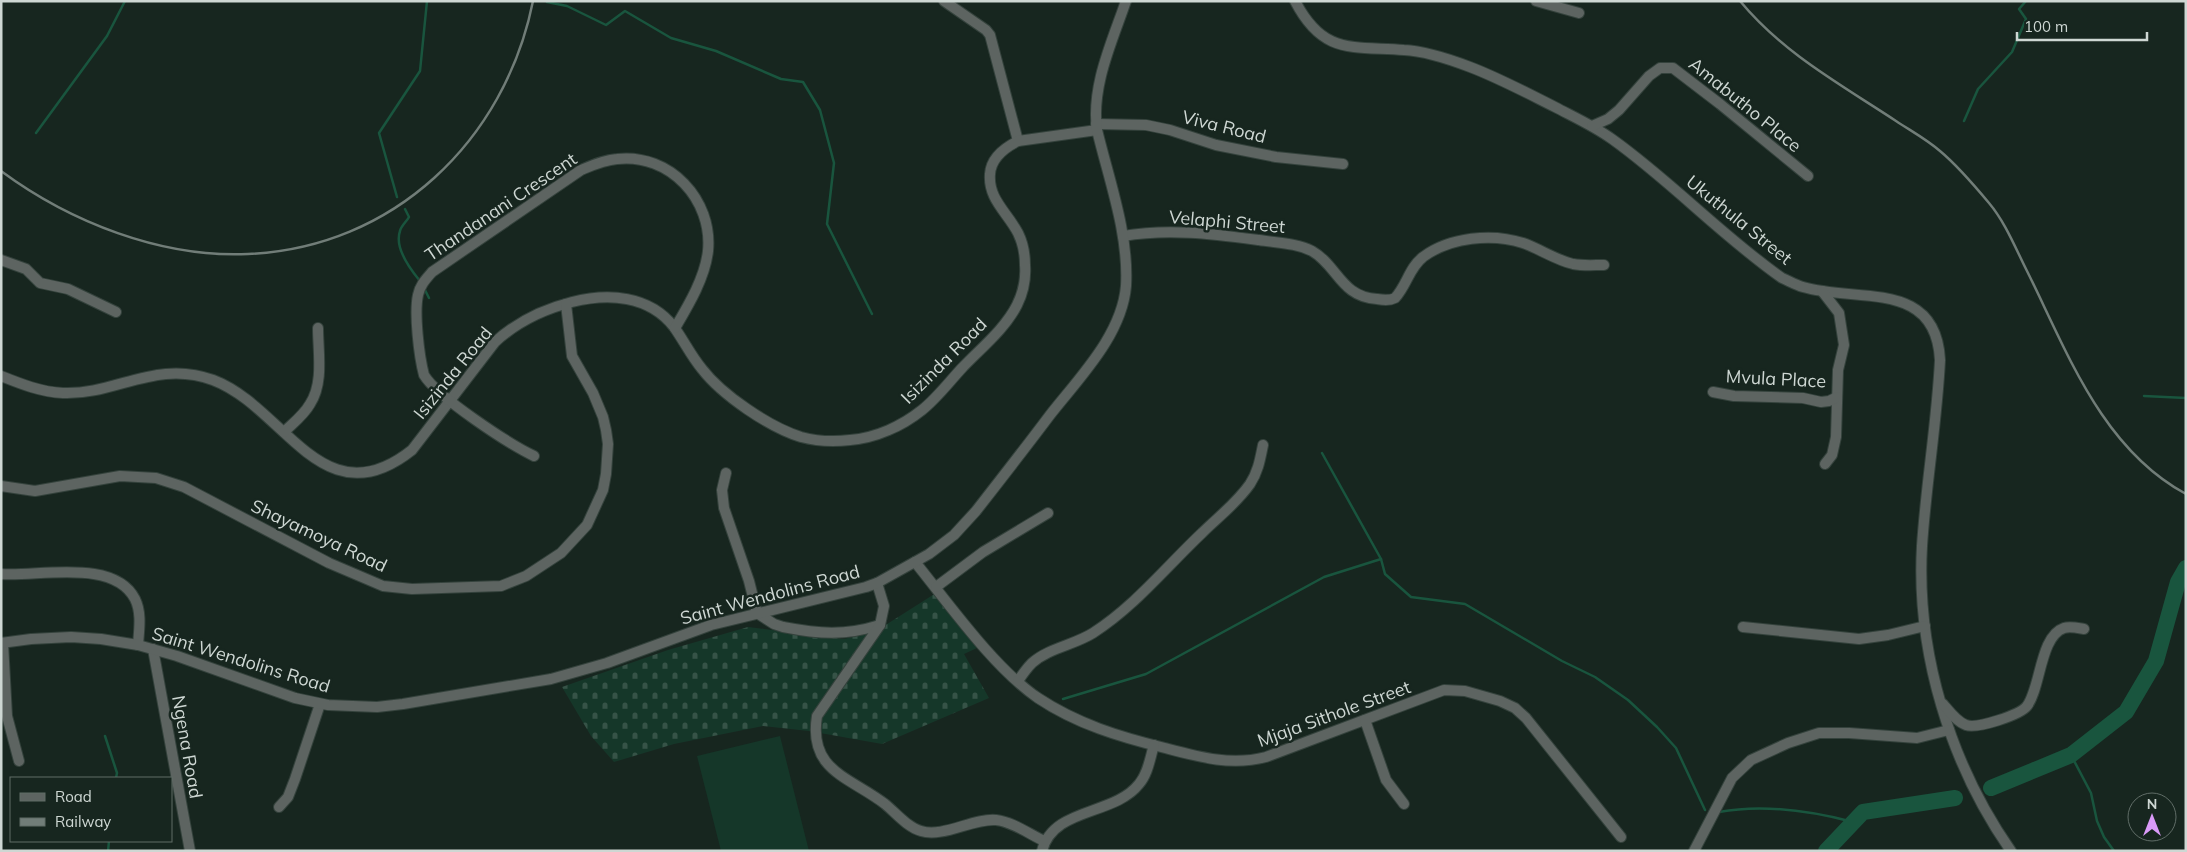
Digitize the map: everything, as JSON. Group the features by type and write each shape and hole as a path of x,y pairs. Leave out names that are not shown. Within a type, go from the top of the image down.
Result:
{"street":[{"path":"944,1 986,30 990,35 1018,141"},
{"name":"Saint Wendolins Road","path":"2,643 71,637 138,645 295,698 320,704 355,707 386,706 551,679 607,663 711,625 877,583 915,562 954,535 976,511 1102,347 1121,310 1126,288 1123,236 1096,127 1096,100 1101,75 1126,1"},
{"name":"Ukuthula Street","path":"1295,1 1319,35 1337,44 1360,49 1405,50 1452,60 1514,86 1592,126 1633,155 1782,278 1804,287 1822,291 1880,297 1906,304 1924,317 1937,336 1939,347 1939,376 1922,546 1925,626 1935,679 1958,754 1988,815 2011,851"},
{"path":"1536,1 1579,13"},
{"name":"Amabutho Place","path":"1592,126 1608,119 1620,110 1649,76 1660,68 1673,68 1808,176"},
{"name":"Viva Road","path":"1096,127 1146,125 1170,130 1216,145 1276,157 1343,164"},
{"name":"Isizinda Road","path":"1,376 24,385 63,393 165,373 185,374 212,380 230,388 284,432 294,444 323,464 346,472 370,472 399,460 412,450 495,342 520,323 566,304 593,297 625,298 637,301 657,312 675,328 701,369 759,415 801,437 826,441 852,440 877,434 906,421 923,410 995,333 1016,306 1023,287 1025,267 1023,245 1017,232 991,192 990,173 996,157 1007,147 1018,141 1096,127"},
{"name":"Thandanani Crescent","path":"534,456 515,447 429,384 422,369 416,309 422,283 432,272 581,170 599,162 618,158 642,160 668,169 682,180 699,202 708,231 707,260 694,293 675,328"},
{"name":"Velaphi Street","path":"1123,236 1157,232 1198,232 1298,246 1322,259 1359,297 1391,300 1399,294 1414,266 1424,256 1448,243 1470,239 1501,239 1521,243 1572,263 1604,265"},
{"path":"1,260 26,269 40,283 68,289 116,312"},
{"path":"1822,291 1842,319 1844,345 1838,370 1836,436 1832,455 1825,464"},
{"name":"Shayamoya Road","path":"1,486 36,491 120,476 156,478 184,487 329,563 383,586 412,589 501,586 545,565 576,540 587,525 604,482 608,444 606,430 593,393 572,356 566,304"},
{"path":"284,432 310,405 315,393 318,381 318,328"},
{"name":"Mvula Place","path":"1713,392 1734,396 1803,398 1821,402 1837,397"},
{"path":"1018,681 1032,663 1040,657 1094,632 1141,595 1202,532 1238,500 1257,471 1263,445"},
{"path":"726,473 722,490 724,508 749,580 757,613 774,624 783,627 838,634 856,632 880,625"},
{"path":"936,587 983,552 1048,513"},
{"name":"Mjaja Sithole Street","path":"915,562 999,663 1037,697 1084,723 1154,745 1216,760 1250,761 1266,757 1444,690 1465,691 1508,704 1526,718 1621,837"},
{"path":"1,574 92,573 114,580 129,589 136,600 139,614 138,645"},
{"path":"877,583 884,606 880,625 817,716 814,733 821,754 839,775 878,799 919,831 947,830 996,820 1007,823 1043,846 1051,832 1060,825 1119,800 1135,790 1145,775 1154,745"},
{"path":"1743,627 1859,639 1888,635 1925,626"},
{"path":"1941,701 1963,723 1971,726 2013,716 2020,712 2031,698 2044,653 2059,631 2066,628 2084,629"},
{"path":"2,643 6,672 7,716 19,761"},
{"name":"Ngena Road","path":"153,649 190,851"},
{"path":"279,807 288,796 295,779 320,704"},
{"path":"1366,720 1386,780 1404,804"},
{"path":"1694,851 1732,778 1752,760 1788,743 1820,733 1841,732 1917,738 1932,736 1950,730"}],"green space":[{"path":"936,593 979,647 964,654 989,698 882,744 809,731 763,726 674,744 614,762 591,736 562,687 668,650 748,627 844,639 871,632 884,626"},
{"path":"780,736 809,851 721,851 697,756"}],"waterway":[{"path":"36,133 107,36 125,1"},
{"path":"397,197 379,133 420,71 427,1"},
{"path":"1964,121 1978,89 2012,52 2026,19 2019,9 2026,1"},
{"path":"547,2 567,6 606,25 625,11 671,38 716,51 781,79 803,82 820,110 834,163 827,224 872,314"},
{"path":"405,209 409,217 401,229 399,244 404,258 420,281"},
{"path":"424,288 429,298"},
{"path":"2144,396 2186,398"},
{"path":"1322,453 1381,559 1385,574 1411,597 1465,604 1562,661 1595,677 1628,700 1676,748 1705,810"},
{"path":"1063,699 1146,674 1324,577 1381,559"},
{"path":"1991,788 2071,755 2126,712 2156,661 2178,582 2186,568"},
{"path":"105,736 117,773 116,777"},
{"path":"2071,755 2091,793 2097,821 2104,837 2114,851"},
{"path":"1826,851 1863,812 1955,798"},
{"path":"1719,812 1752,809 1786,810 1853,822"},
{"path":"108,851 109,842"}],"railway":[{"path":"1,171 56,206 87,221 150,243 182,250 215,254 248,254 301,247 350,232 395,208 434,178 469,141 497,99 519,52 533,1"},
{"path":"1740,1 1757,20 1794,53 1929,143 1947,157 1966,176 1995,210 2005,226 2072,364 2109,424 2131,451 2156,474 2186,494"}]}
